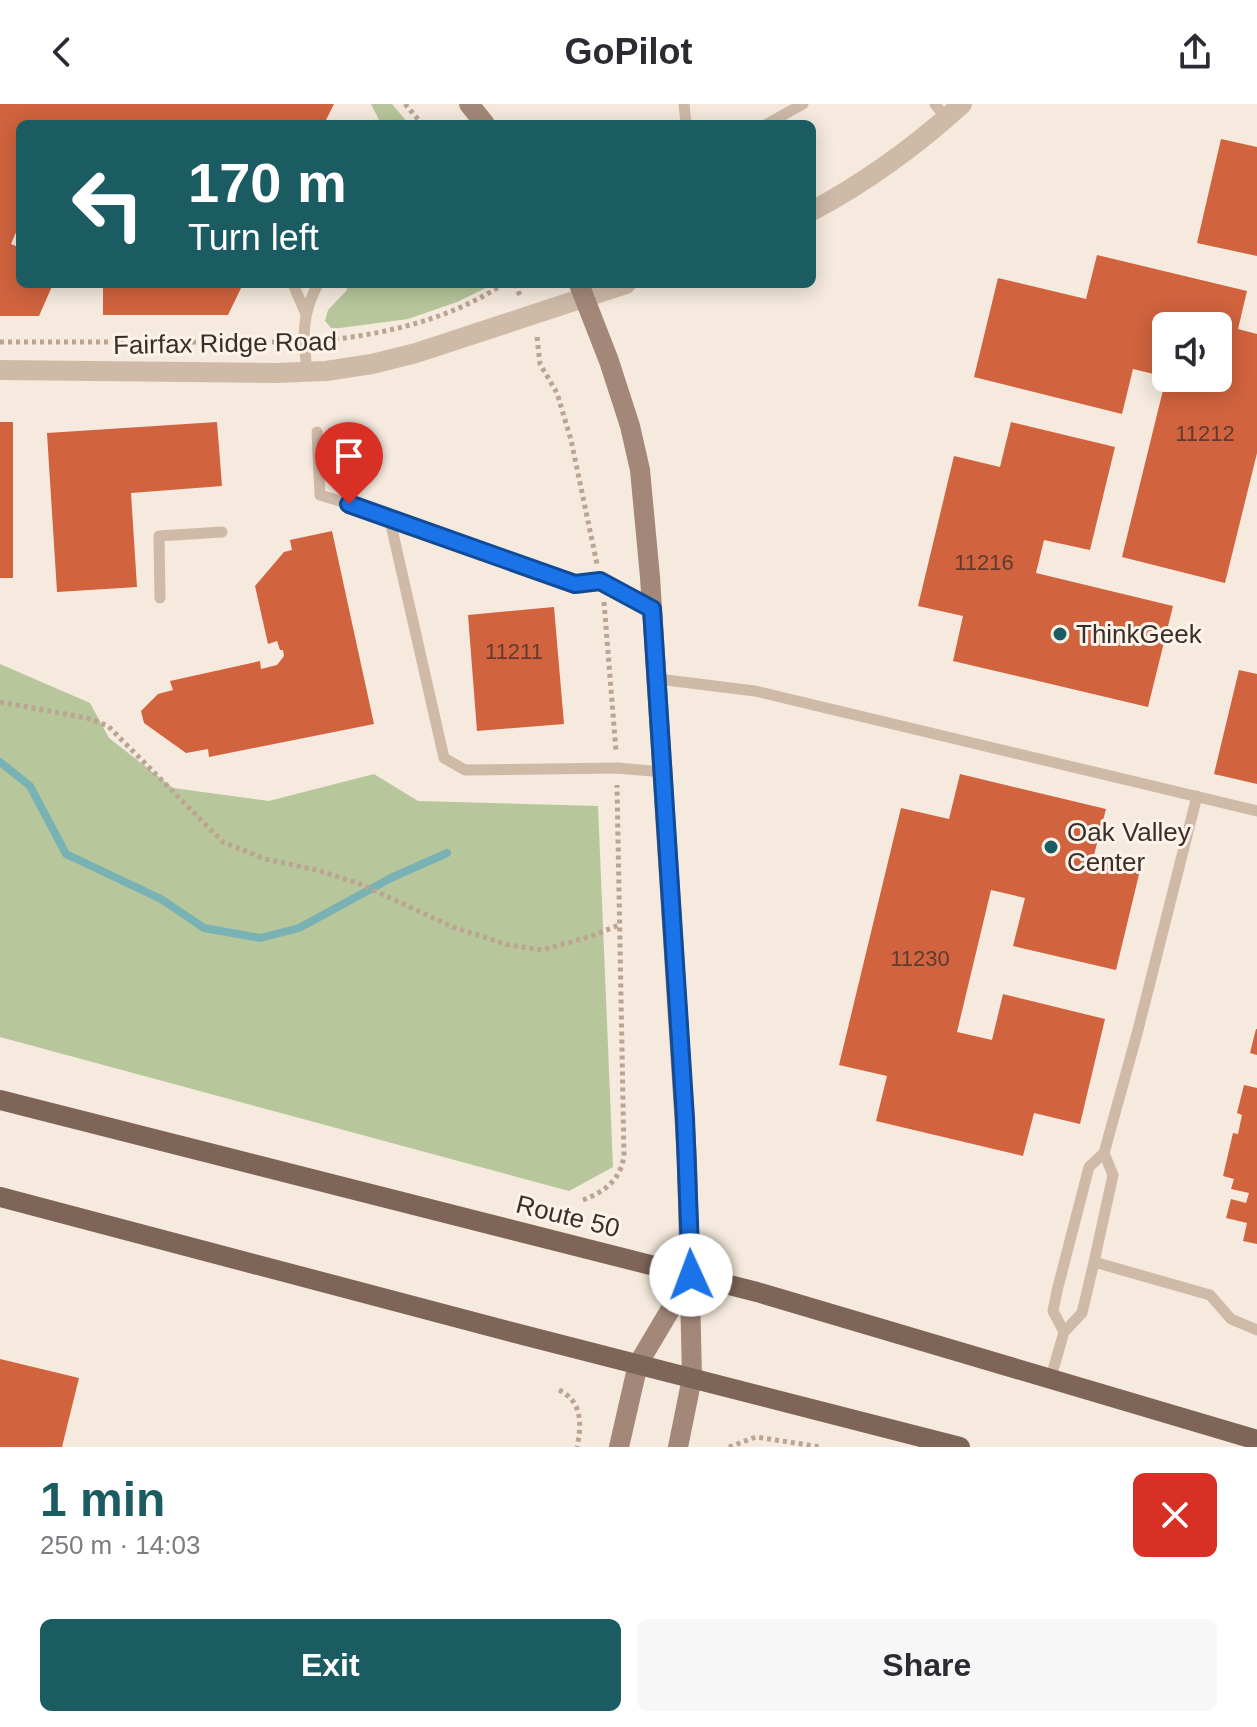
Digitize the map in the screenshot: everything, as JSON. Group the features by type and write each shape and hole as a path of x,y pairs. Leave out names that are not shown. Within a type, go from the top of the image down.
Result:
{"main road":[{"path":"469,104 482,120"},
{"path":"582,290 630,426 640,470 658,679 686,1132 691,1275 692,1378 678,1447"},
{"name":"Route 50","path":"0,1100 691,1275 1051,1377 1257,1440"},
{"path":"0,1197 960,1447"},
{"path":"619,1447 638,1364 691,1275"}],"street":[{"path":"816,209 874,173 940,111 962,104"},
{"name":"Fairfax Ridge Road","path":"0,370 307,371 372,364 416,353 528,316 582,290"}],"lane":[{"path":"774,120 803,104"},
{"path":"295,288 305,312"},
{"path":"307,371 305,312 316,288"},
{"path":"317,432 320,495 389,516 575,584 600,581 652,609"},
{"path":"389,516 444,758 465,770 617,768 663,772"},
{"path":"160,598 159,536 222,532"},
{"path":"658,679 755,691 1257,811"},
{"path":"1064,1332 1053,1311 1057,1291 1089,1167 1104,1153 1197,796"},
{"path":"1051,1377 1064,1332 1082,1313 1113,1175 1104,1153"},
{"path":"1094,1262 1210,1295 1231,1319 1257,1330"}],"path":[{"path":"405,104 419,120"},
{"path":"0,342 304,342 360,337 435,317 497,288"},
{"path":"517,288 539,342 540,364 557,393 571,440 607,622 617,768 624,1156 617,1179 598,1194 583,1200"},
{"path":"0,702 87,718 108,726 223,842 265,859 317,870 360,884 453,927 509,945 542,950 619,925"},
{"path":"559,1390 568,1394 578,1410 581,1421 577,1447"},
{"path":"729,1447 756,1437 821,1447"}],"green space":[{"path":"371,104 392,104 406,120 379,120"},
{"path":"486,288 408,319 332,329 325,321 328,310 347,290"},
{"path":"0,664 90,703 109,738 173,788 269,801 374,774 418,801 598,806 613,1167 569,1191 0,1037"}],"building":[{"path":"0,104 334,104 326,120 16,120 16,232 11,244 16,246 16,288 51,288 39,316 0,316"},
{"path":"1221,139 1257,147 1257,256 1197,243"},
{"path":"1097,255 1247,291 1238,329 1257,334 1257,453 1225,583 1122,557 1163,392 1232,392 1232,312 1152,312 1152,374 1133,369 1122,414 974,377 998,278 1086,299"},
{"path":"103,288 241,288 228,315 103,315"},
{"path":"0,422 13,422 13,578 0,578"},
{"path":"217,422 222,486 131,493 137,587 57,592 47,433"},
{"path":"1011,422 1115,447 1090,550 1044,540 1036,573 1173,606 1148,707 953,661 963,616 918,606 954,456 1000,467"},
{"path":"332,531 374,724 209,757 208,749 186,753 144,723 141,711 158,694 173,690 170,681 260,661 261,669 277,665 284,656 283,650 280,650 277,641 268,644 255,586 284,552 292,550 290,540"},
{"path":"554,607 564,724 477,731 468,615"},
{"path":"1239,670 1257,674 1257,784 1214,774"},
{"path":"960,774 1106,809 1094,855 1141,866 1116,970 1013,946 1025,898 991,890 957,1032 992,1040 1003,994 1105,1019 1080,1124 1034,1113 1023,1156 876,1121 887,1076 839,1065 901,808 949,819"},
{"path":"1257,1029 1257,1055 1250,1053"},
{"path":"1244,1085 1257,1088 1257,1244 1243,1241 1247,1223 1226,1218 1231,1199 1246,1203 1249,1193 1231,1189 1234,1179 1223,1176 1233,1133 1238,1134 1242,1115 1237,1113"},
{"path":"0,1359 79,1378 62,1447 0,1447"}],"waterway":[{"path":"0,762 30,786 66,854 161,899 204,928 260,938 299,928 391,878 447,853"}],"place":[{"name":"ThinkGeek","path":"1060,634"},
{"name":"Oak Valley Center","path":"1051,847"}],"route":[{"path":"349,504 575,584 600,581 652,609 685,1118 691,1275"}]}
